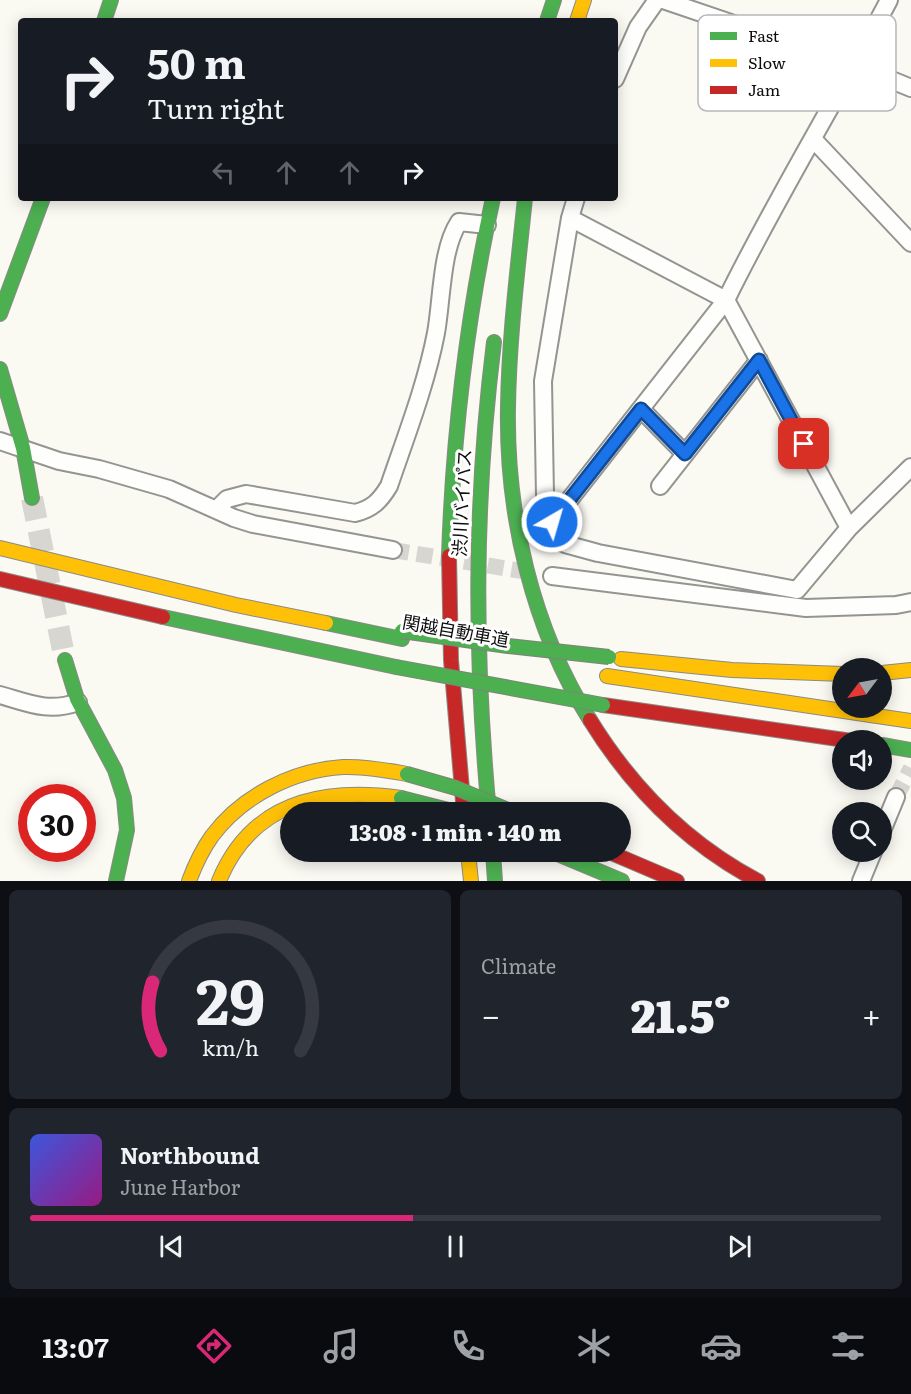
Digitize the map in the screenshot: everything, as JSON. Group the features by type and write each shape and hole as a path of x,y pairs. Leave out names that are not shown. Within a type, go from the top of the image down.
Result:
{"main road":[{"path":"105,18 111,0"},
{"path":"548,18 554,0"},
{"path":"578,18 584,0"},
{"path":"0,314 42,201"},
{"name":"渋川バイパス","path":"461,802 449,610 450,524 456,437 467,339 492,201"},
{"name":"渋川バイパス","path":"488,802 478,693 477,545 484,408 499,317 523,201"},
{"path":"524,201 508,392 508,438 517,531 534,595 566,678 590,720 620,764 682,831 726,864 758,881"},
{"path":"0,369 23,448 32,498"},
{"path":"447,802 443,694 443,603 450,524"},
{"name":"関越自動車道","path":"0,548 236,605 330,624 402,635 528,662"},
{"path":"0,579 232,633 396,667 603,705 832,738"},
{"path":"402,635 708,668 792,674 832,674"},
{"path":"65,660 78,702 96,732 120,784 127,813 125,847 116,881"},
{"path":"550,666 573,670"},
{"path":"892,672 911,670"},
{"path":"602,675 911,721"},
{"path":"892,747 911,750"},
{"path":"189,881 208,842 229,816 254,796 282,781 313,771 344,767 374,768 456,788 489,802"},
{"path":"303,802 338,794 370,794 417,802"},
{"path":"219,881 234,852 248,835 280,812"},
{"path":"631,861 677,881"},
{"path":"469,862 471,881"},
{"path":"494,862 495,881"},
{"path":"576,862 622,881"}],"street":[{"path":"618,72 638,27 657,0"},
{"path":"663,0 708,15"},
{"path":"881,15 889,0"},
{"path":"896,82 911,88"},
{"path":"552,522 726,300 829,111"},
{"path":"813,139 911,243"},
{"path":"575,201 570,218 543,381 545,496 552,522 565,544 598,553 797,591 807,608"},
{"path":"570,218 726,300 849,528"},
{"path":"216,510 227,499 246,494 355,513 369,510 383,497 390,486 428,367 436,334 453,231 459,222 487,225"},
{"path":"660,486 759,360"},
{"path":"641,409 685,454"},
{"path":"0,441 59,461 99,469 169,489 253,524 393,550"},
{"path":"797,591 849,528 911,467"},
{"path":"552,576 807,608 896,605 911,602"},
{"path":"0,695 42,707 63,708 78,702"},
{"path":"892,807 896,797"},
{"path":"861,881 869,862"}],"tunnel":[{"path":"32,498 65,660"},
{"path":"393,550 534,573"},
{"path":"896,797 911,768"}],"traffic: fast":[{"path":"105,18 111,0"},
{"path":"548,18 554,0"},
{"path":"0,314 42,201"},
{"path":"449,556 454,466 463,376 476,287 492,201"},
{"path":"525,201 510,355 508,407 512,488 518,529 538,609 552,647 590,720"},
{"path":"488,802 481,694 478,577 487,402 494,342"},
{"path":"0,369 23,448 32,498"},
{"path":"163,617 396,667"},
{"path":"326,623 402,639"},
{"path":"402,631 609,657"},
{"path":"65,660 77,699 115,770 124,798 127,830 116,881"},
{"path":"396,667 603,705"},
{"path":"892,747 911,750"},
{"path":"407,774 456,788 489,802"},
{"path":"401,798 417,802"},
{"path":"494,862 495,881"},
{"path":"577,862 622,881"}],"traffic: slow":[{"path":"578,18 584,0"},
{"path":"0,548 236,605 326,623"},
{"path":"621,659 732,670 832,674"},
{"path":"892,672 911,670"},
{"path":"607,676 911,721"},
{"path":"189,881 205,847 224,822 253,797 270,788 306,773 343,767 407,774"},
{"path":"219,881 233,854 250,833 271,817 293,805 318,798 344,795 401,798"},
{"path":"469,862 471,881"}],"traffic: jam":[{"path":"449,556 451,660 463,802"},
{"path":"0,579 163,617"},
{"path":"603,705 832,738"},
{"path":"590,720 624,768 663,812 707,849 758,881"},
{"path":"631,861 677,881"}],"route":[{"path":"552,522 641,409 685,454 759,360 804,444"}]}
